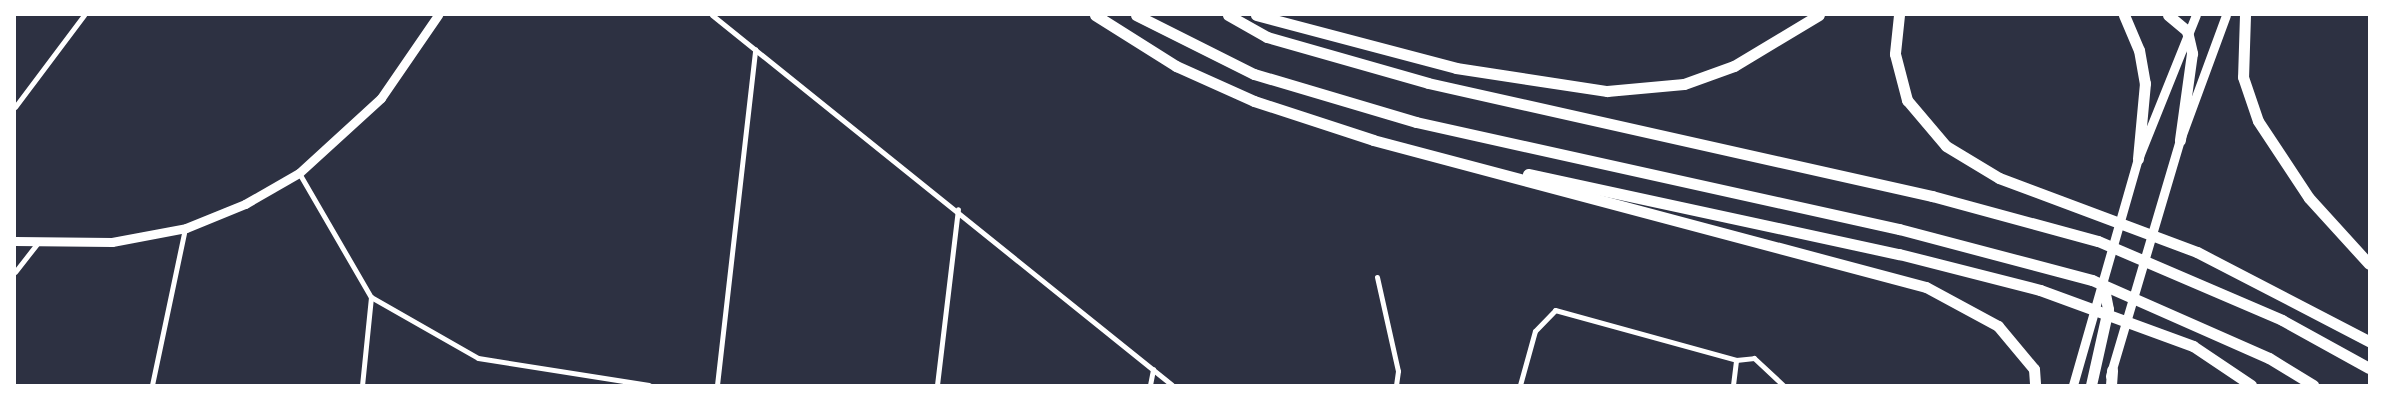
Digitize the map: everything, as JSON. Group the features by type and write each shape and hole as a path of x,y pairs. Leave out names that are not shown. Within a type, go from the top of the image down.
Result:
{"highway":[{"path":"1095,15 1176,66 1254,101 1373,140 1926,286 1998,326 2034,370 2035,385"},
{"path":"1136,15 1254,74 1416,122 1900,229 2092,280 2269,358 2313,385"},
{"path":"1228,15 1267,36 1428,83 1932,196 2098,240 2282,320 2369,368"},
{"path":"1256,15 1456,68 1607,91 1684,84 1717,72 1782,41 1819,15"},
{"path":"1899,15 1895,54 1907,100 1946,146 1999,178 2197,252 2369,341"},
{"path":"2124,15 2139,50 2145,83 2138,159"},
{"path":"2168,15 2187,32 2192,53 2180,140"},
{"path":"2245,15 2243,77 2258,121 2309,198 2369,264"},
{"path":"1373,140 1899,254 2040,290 2193,346 2251,385"},
{"path":"2091,385 2104,340 2108,308 2103,284"},
{"path":"2111,385 2112,370"}],"main road":[{"path":"15,241 37,244 112,242 186,228 245,204 299,173 381,98 438,15"},
{"path":"2073,385 2129,198 2138,159 2187,32 2196,15"},
{"path":"2107,385 2121,347 2180,140 2226,15"}],"street":[{"path":"15,106 84,15"},
{"path":"712,15 958,209 1172,385"},
{"path":"717,385 755,49"},
{"path":"299,173 370,297 478,358 649,385"},
{"path":"937,385 958,209"},
{"path":"152,385 186,228"},
{"path":"15,272 37,244"},
{"path":"1377,276 1398,371 1396,385"},
{"path":"362,385 370,297"},
{"path":"1520,385 1535,331 1555,310 1736,360 1754,358 1783,385"},
{"path":"1733,385 1736,360"},
{"path":"1150,385 1153,369"}]}
